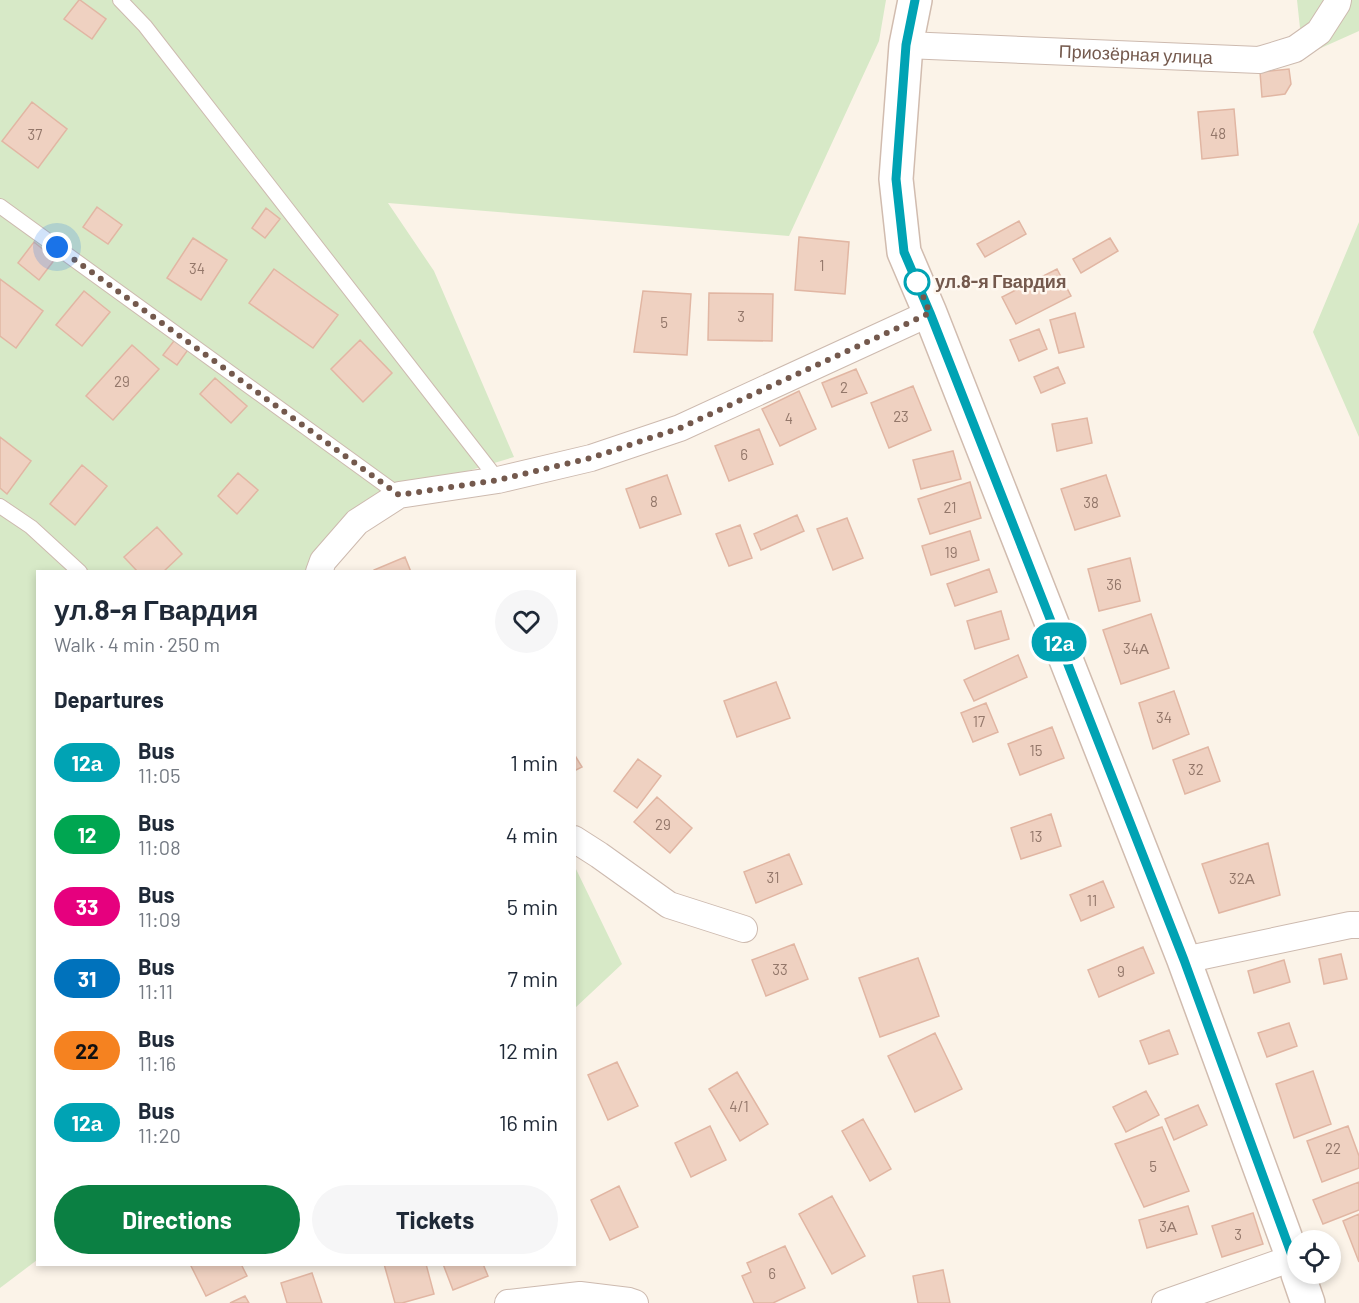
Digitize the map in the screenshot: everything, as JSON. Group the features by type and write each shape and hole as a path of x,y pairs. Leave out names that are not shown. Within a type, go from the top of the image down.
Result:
{"street":[{"path":"915,0 906,45 896,179 904,252 1184,960 1287,1243"},
{"name":"Приозёрная улица","path":"906,45 1259,60 1295,49 1319,32 1338,0"},
{"path":"320,570 323,561 357,522 399,495 498,480 591,458 680,428 930,313"},
{"path":"576,840 669,905 744,929"},
{"path":"1184,960 1359,925"},
{"path":"1165,1303 1287,1270"},
{"path":"1301,1284 1308,1303"},
{"path":"508,1303 580,1295 635,1303"}],"lane":[{"path":"120,0 145,26 498,480"},
{"path":"0,206 399,495"},
{"path":"0,506 31,527 78,570"}],"green space":[{"path":"0,0 886,0 879,41 789,236 388,203 434,271 514,457 382,497 312,570 36,570 36,1261 0,1288"},
{"path":"1297,0 1359,0 1359,31 1303,56"},
{"path":"1359,222 1359,437 1313,332"},
{"path":"576,869 622,964 576,1007"}],"building":[{"path":"79,0 106,19 92,39 64,19"},
{"path":"1289,69 1291,84 1285,94 1262,97 1260,72"},
{"path":"32,102 67,129 38,168 2,141"},
{"path":"1234,109 1238,155 1202,159 1198,112"},
{"path":"97,207 122,225 108,244 83,227"},
{"path":"266,208 280,219 265,238 252,228"},
{"path":"1019,221 1026,234 985,257 977,244"},
{"path":"799,237 849,242 845,294 795,290"},
{"path":"193,238 227,260 201,300 167,278"},
{"path":"1110,238 1118,251 1081,273 1073,259"},
{"path":"34,242 55,259 39,280 18,263"},
{"path":"274,269 338,315 313,348 249,303"},
{"path":"1057,269 1071,296 1016,324 1002,297"},
{"path":"0,279 43,311 16,348 0,336"},
{"path":"84,291 110,312 82,346 56,325"},
{"path":"643,291 691,294 687,355 634,352"},
{"path":"709,293 773,294 772,341 708,340"},
{"path":"1075,313 1084,347 1059,353 1050,320"},
{"path":"1039,329 1047,349 1019,361 1010,340"},
{"path":"177,337 190,347 177,365 163,355"},
{"path":"360,340 392,373 363,402 331,369"},
{"path":"132,345 159,369 113,420 86,396"},
{"path":"1058,367 1065,383 1041,393 1034,377"},
{"path":"856,369 867,393 832,407 822,383"},
{"path":"215,378 247,406 231,423 200,394"},
{"path":"913,386 931,430 889,448 871,403"},
{"path":"799,391 816,429 780,446 762,409"},
{"path":"1087,418 1092,443 1057,451 1052,424"},
{"path":"759,429 773,464 729,481 715,446"},
{"path":"0,437 31,461 7,494 0,488"},
{"path":"953,451 961,479 921,489 913,460"},
{"path":"82,465 107,486 75,525 50,504"},
{"path":"238,473 258,490 237,514 218,496"},
{"path":"667,475 681,514 640,528 626,489"},
{"path":"1106,475 1120,516 1075,530 1061,489"},
{"path":"970,482 981,518 930,534 918,499"},
{"path":"797,515 804,531 761,550 754,534"},
{"path":"847,518 863,558 833,570 817,529"},
{"path":"740,525 752,558 729,566 716,534"},
{"path":"157,527 182,554 165,570 136,570 124,557"},
{"path":"970,531 979,560 931,575 922,546"},
{"path":"405,557 410,570 374,570"},
{"path":"1130,558 1140,601 1099,611 1088,569"},
{"path":"989,569 997,592 955,606 947,584"},
{"path":"1001,611 1009,639 975,649 967,621"},
{"path":"1151,614 1169,668 1121,684 1103,630"},
{"path":"1018,655 1027,677 974,701 964,680"},
{"path":"776,682 790,718 737,737 724,701"},
{"path":"1174,691 1189,734 1153,749 1139,703"},
{"path":"986,703 998,732 973,742 961,713"},
{"path":"1052,727 1064,758 1020,775 1008,744"},
{"path":"1208,747 1220,781 1185,794 1173,760"},
{"path":"576,757 582,767 576,770"},
{"path":"638,759 661,776 637,808 614,791"},
{"path":"657,797 692,828 670,853 634,822"},
{"path":"1051,814 1061,846 1021,859 1011,828"},
{"path":"1268,843 1280,895 1219,913 1202,864"},
{"path":"789,854 802,884 756,903 744,872"},
{"path":"1103,881 1114,907 1081,921 1070,895"},
{"path":"794,944 808,979 766,996 752,960"},
{"path":"1143,947 1154,973 1099,997 1088,970"},
{"path":"1341,954 1347,979 1324,984 1319,959"},
{"path":"918,958 939,1016 880,1037 859,978"},
{"path":"1284,960 1290,982 1254,993 1248,971"},
{"path":"1289,1023 1297,1046 1267,1057 1258,1033"},
{"path":"1169,1030 1178,1054 1149,1064 1140,1041"},
{"path":"935,1033 962,1089 915,1112 888,1056"},
{"path":"617,1062 638,1106 608,1120 588,1075"},
{"path":"1313,1071 1331,1124 1294,1138 1276,1084"},
{"path":"737,1072 768,1124 740,1141 709,1089"},
{"path":"1146,1091 1159,1115 1126,1132 1113,1107"},
{"path":"1198,1105 1207,1125 1174,1140 1165,1119"},
{"path":"863,1119 891,1169 870,1181 842,1131"},
{"path":"710,1126 726,1160 691,1177 675,1143"},
{"path":"1348,1126 1359,1156 1359,1168 1322,1182 1307,1141"},
{"path":"1162,1127 1189,1191 1144,1207 1115,1144"},
{"path":"1359,1182 1359,1210 1323,1224 1313,1200"},
{"path":"619,1186 638,1227 610,1240 591,1200"},
{"path":"832,1196 865,1256 832,1274 799,1214"},
{"path":"1188,1206 1197,1234 1147,1248 1139,1220"},
{"path":"1253,1213 1263,1244 1222,1257 1212,1226"},
{"path":"1359,1214 1359,1262 1343,1221"},
{"path":"785,1246 805,1288 773,1303 754,1303 742,1276 751,1272 747,1263"},
{"path":"191,1266 242,1266 247,1276 206,1296"},
{"path":"385,1266 427,1266 434,1294 395,1303"},
{"path":"444,1266 484,1266 488,1276 453,1290"},
{"path":"943,1270 950,1303 918,1303 913,1276"},
{"path":"312,1273 322,1303 287,1303 281,1283"},
{"path":"245,1296 249,1303 230,1303"}],"bus line":[{"name":"12а","path":"915,0 906,45 896,179 904,252 1184,960 1287,1242"}],"place":[{"name":"ул.8-я Гвардия","path":"917,282"}],"route":[{"path":"57,247 399,495 498,480 591,458 680,428 930,313 913,272 917,282"}]}
